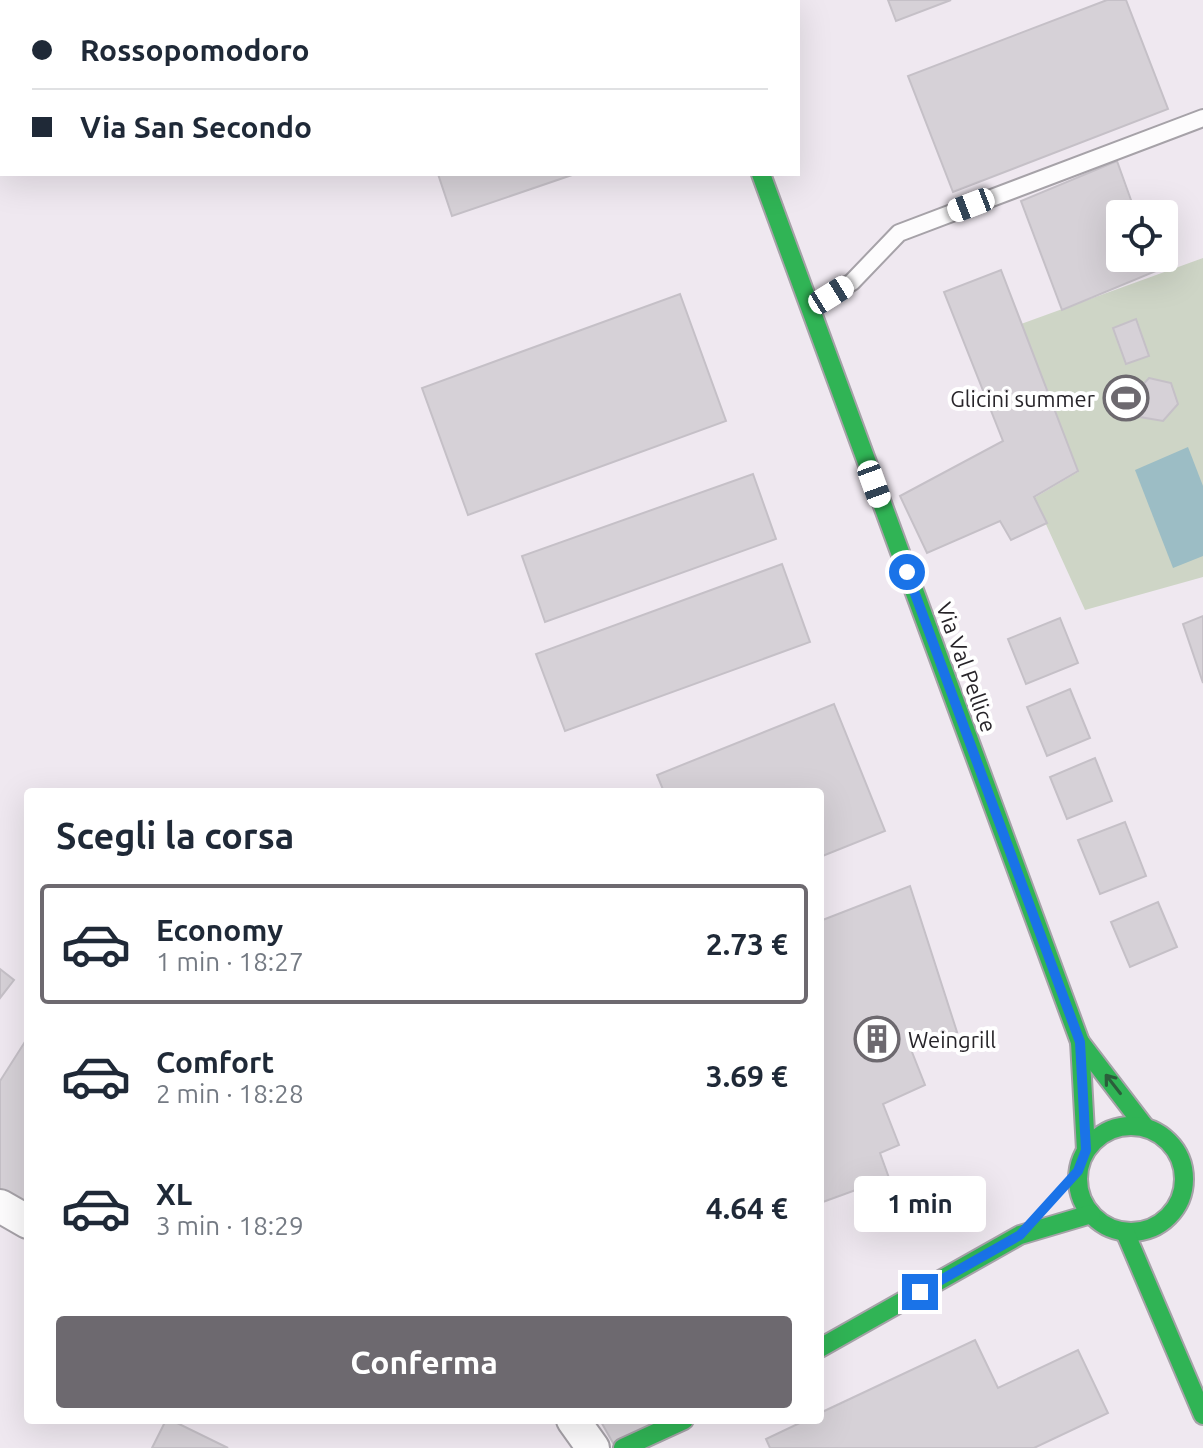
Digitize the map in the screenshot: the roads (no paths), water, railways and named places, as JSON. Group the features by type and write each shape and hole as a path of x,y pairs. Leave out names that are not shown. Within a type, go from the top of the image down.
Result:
{"street":[{"name":"Via Val Pellice","path":"762,176 1080,1042"},
{"path":"1080,1042 1145,1127 1169,1140 1182,1162 1184,1190"},
{"path":"1020,1235 1078,1171 1086,1150 1080,1042"},
{"path":"1086,1150 1109,1130 1120,1126 1145,1127"},
{"path":"1169,1140 1192,1136"},
{"path":"1078,1171 1079,1190 1091,1214 1102,1224 1125,1232 1148,1230 1167,1219"},
{"path":"1166,1244 1167,1219 1184,1190 1203,1175"},
{"path":"0,1206 24,1220"},
{"path":"824,1346 1020,1235 1091,1214"},
{"path":"1125,1232 1163,1315 1203,1415"},
{"path":"1163,1315 1165,1269"},
{"path":"576,1424 593,1448"},
{"path":"623,1448 675,1424"}],"lane":[{"path":"809,308 852,282 899,233 1203,118"}],"water":[{"path":"1188,447 1203,486 1203,556 1173,568 1135,470"}],"place":[{"name":"Glicini summer","path":"1126,398"},
{"name":"Weingrill","path":"877,1039"}]}
